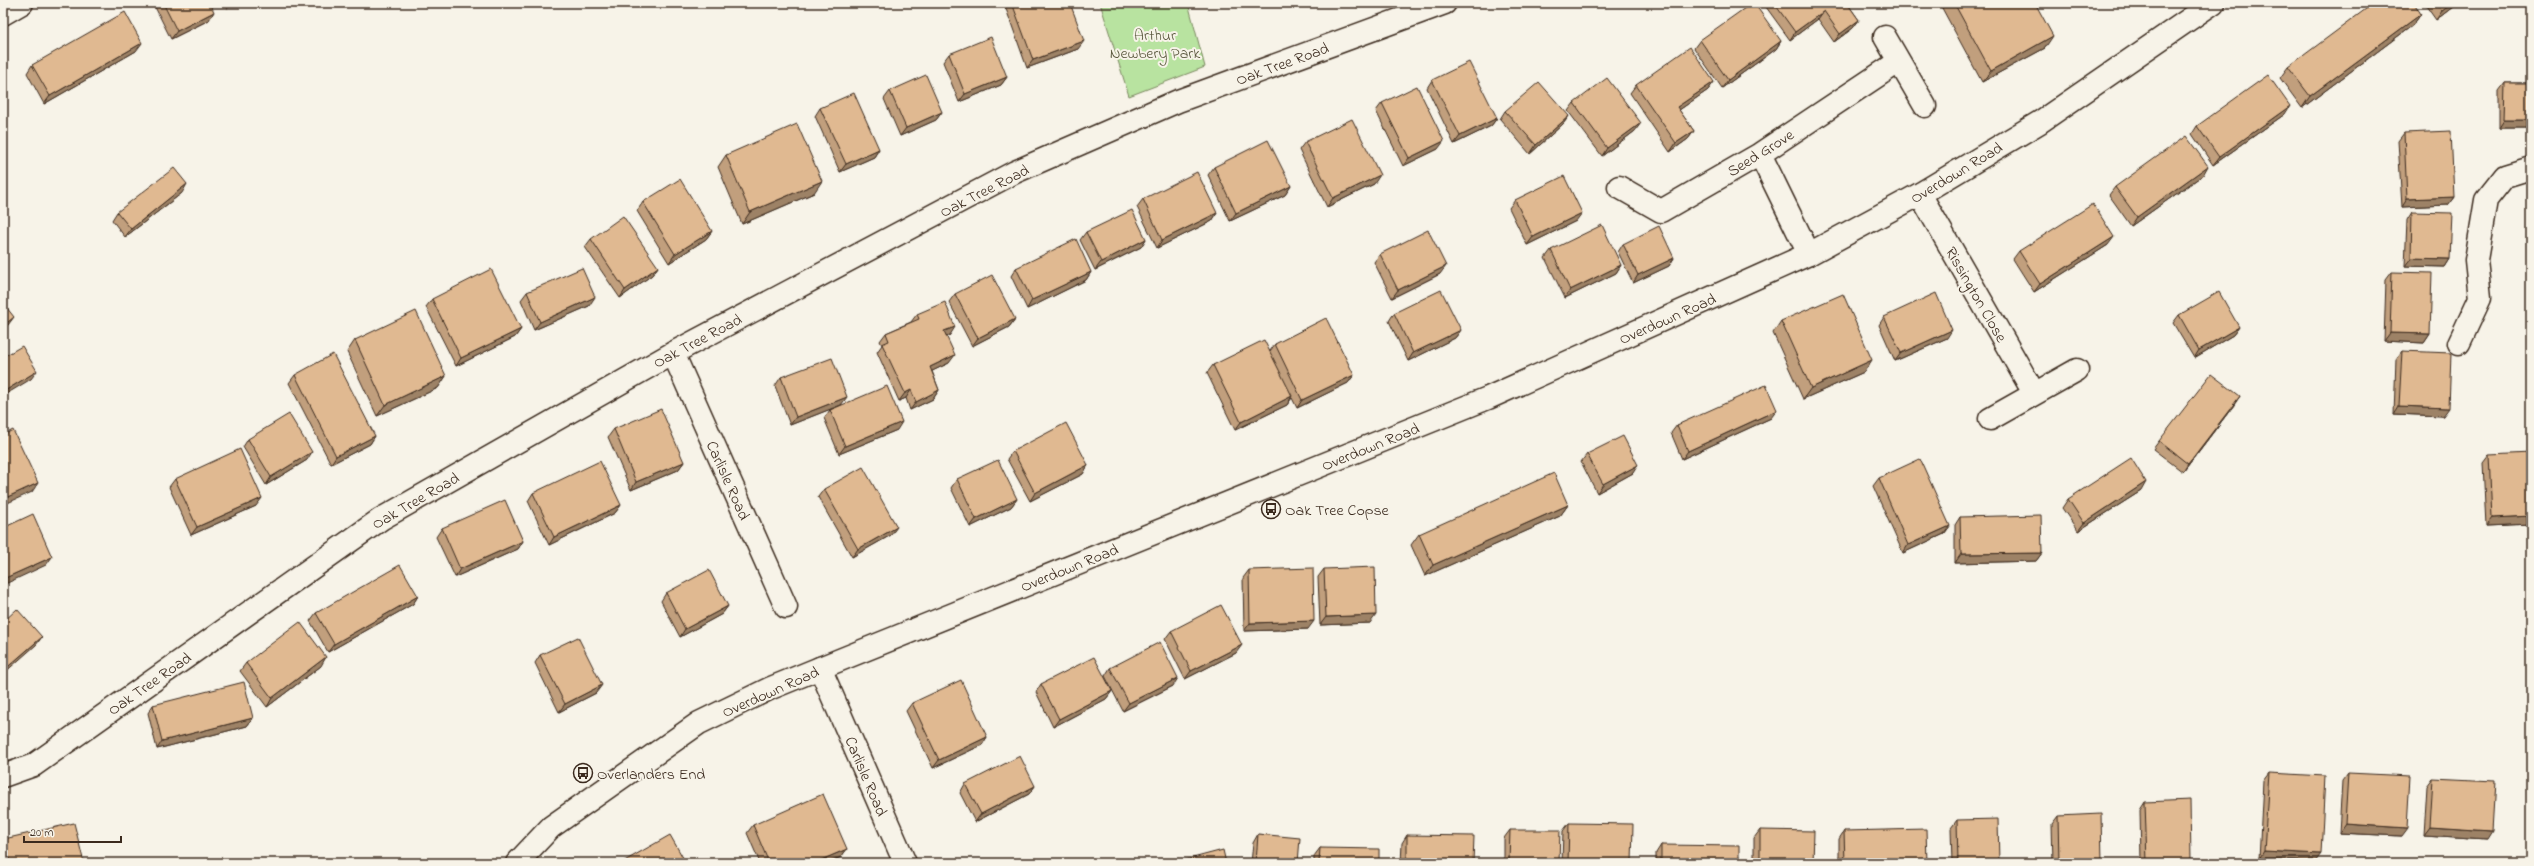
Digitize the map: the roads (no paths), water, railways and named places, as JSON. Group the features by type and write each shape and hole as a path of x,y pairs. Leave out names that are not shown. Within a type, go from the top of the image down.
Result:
{"street":[{"path":"3,14 22,3"},
{"name":"Oak Tree Road","path":"3,776 34,765 381,519 673,353 1015,172 1178,101 1445,3"},
{"name":"Overdown Road","path":"517,863 551,827 699,723 771,688 1488,398 1809,254 1920,194 2040,122 2213,3"},
{"path":"1885,37 1898,62 1925,106"},
{"name":"Seed Grove","path":"1619,187 1661,211 1760,154 1898,62"},
{"path":"1760,154 1809,254"},
{"path":"2459,343 2480,298 2476,260 2486,200 2505,176 2531,168"},
{"name":"Rissington Close","path":"1920,194 2034,393"},
{"name":"Carlisle Road","path":"673,353 786,607"},
{"path":"1990,419 2077,370"},
{"name":"Carlisle Road","path":"820,668 905,863"}],"place":[{"name":"Oak Tree Copse","path":"1271,509"},
{"name":"Overlanders End","path":"583,773"}],"park label":[{"name":"Arthur Newbery Park","path":"1155,43"}]}
